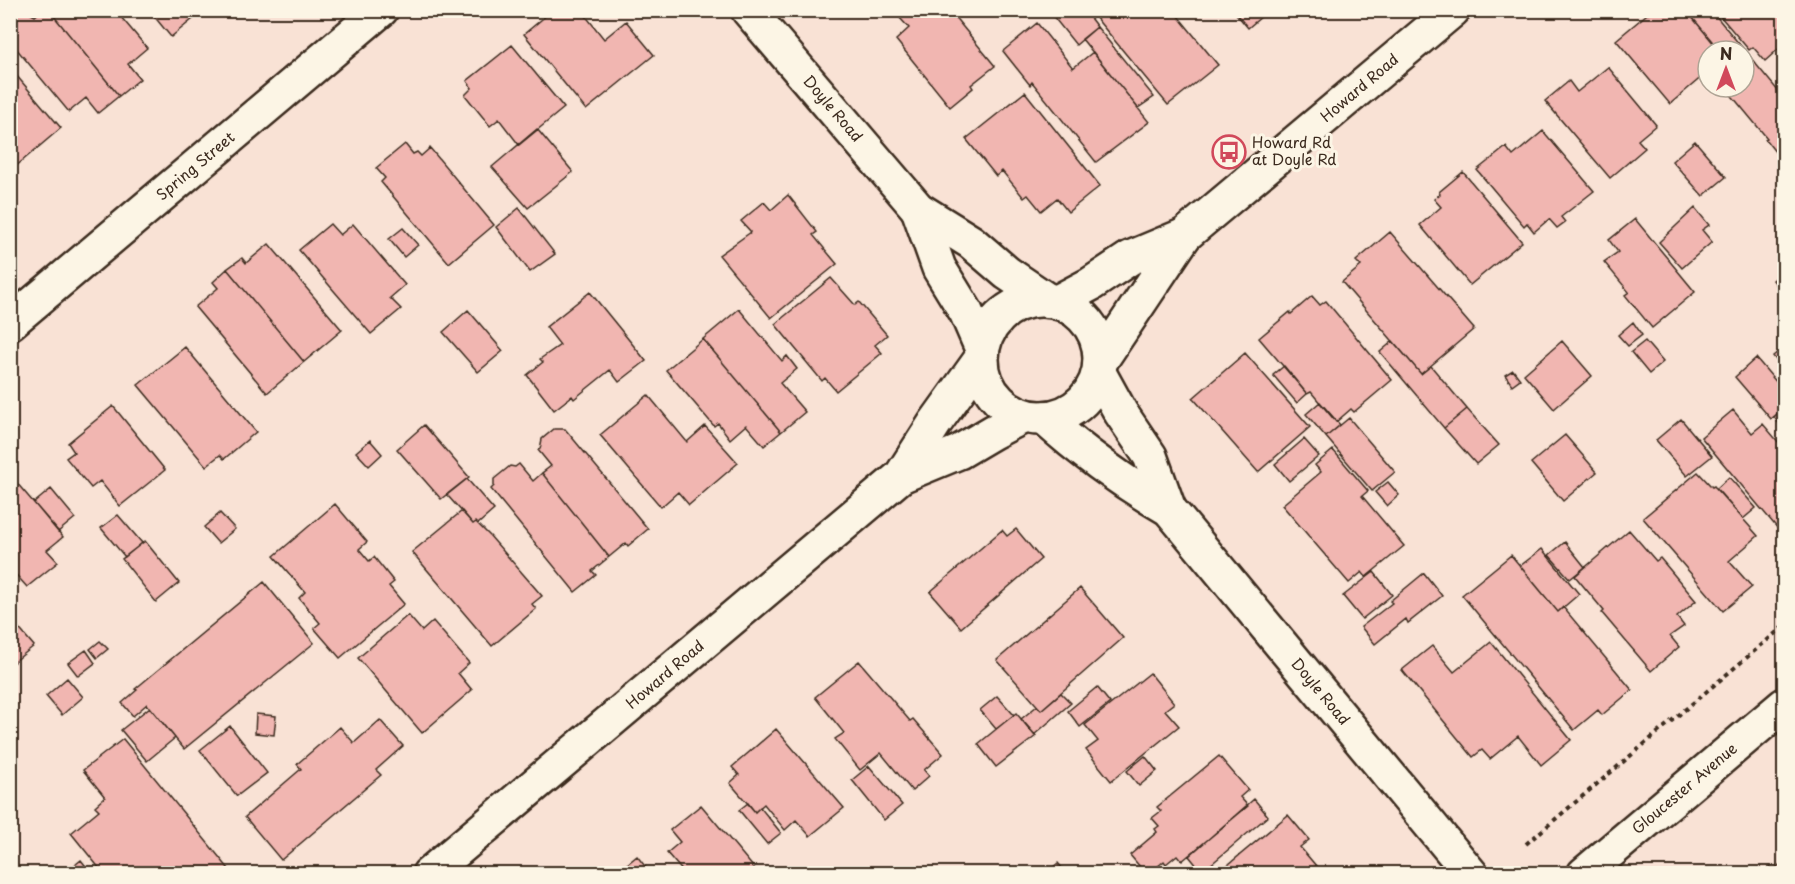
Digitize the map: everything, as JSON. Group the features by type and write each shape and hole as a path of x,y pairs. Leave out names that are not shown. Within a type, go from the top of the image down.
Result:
{"street":[{"name":"Spring Street","path":"10,322 381,10"},
{"name":"Doyle Road","path":"748,10 918,209 971,242 1007,273 1052,301"},
{"name":"Howard Road","path":"1052,301 1091,284 1130,258 1185,235 1453,10"},
{"name":"Doyle Road","path":"918,209 939,268 966,312 982,354"},
{"name":"Howard Road","path":"1100,368 1185,235"},
{"path":"1052,301 1075,310 1089,325 1098,342 1100,368 1090,393 1075,408 1054,417 1034,417 1007,408 993,395 984,378 982,354 990,328 1005,312 1025,302 1052,301"},
{"name":"Howard Road","path":"429,873 901,476 982,354"},
{"name":"Doyle Road","path":"1100,368 1121,413 1150,456 1169,509"},
{"name":"Doyle Road","path":"1034,417 1125,483 1169,509 1471,873"},
{"name":"Howard Road","path":"901,476 959,452 984,436 1034,417"},
{"name":"Gloucester Avenue","path":"1584,873 1785,705"}],"path":[{"path":"1526,844 1785,626"}],"building":[{"path":"24,10 35,16 42,10 49,10 119,96 98,113 86,98 69,112 10,41 10,15 15,11"},
{"path":"49,10 115,10 147,48 128,64 140,79 119,96"},
{"path":"149,10 204,10 171,37"},
{"path":"553,10 581,10 604,39 626,21 654,55 586,110 524,34"},
{"path":"909,10 949,10 995,66 971,85 973,88 950,107 896,40 909,28 900,18"},
{"path":"1048,10 1084,10 1097,27 1076,45"},
{"path":"1105,10 1173,10 1218,65 1168,105 1096,18"},
{"path":"1233,10 1269,10 1248,28"},
{"path":"1652,10 1686,10 1710,39 1696,39 1696,82 1670,104 1616,40"},
{"path":"1699,10 1711,10 1735,39 1710,39 1692,17"},
{"path":"1715,10 1784,10 1784,44 1765,61 1756,50 1756,39 1740,39"},
{"path":"1037,23 1073,68 1093,52 1149,122 1096,162 1032,82 1030,85 1003,51"},
{"path":"1097,27 1154,97 1138,108 1082,39"},
{"path":"512,45 564,108 519,145 499,119 490,126 465,95 472,88 467,81"},
{"path":"1756,64 1784,98 1784,163 1765,139 1767,138 1735,99 1756,99"},
{"path":"1608,67 1656,125 1638,140 1645,148 1610,178 1545,101 1569,81 1577,92"},
{"path":"10,68 61,128 15,167 10,163"},
{"path":"1025,92 1100,186 1068,212 1057,198 1041,211 1028,195 1024,198 1002,171 996,176 966,139"},
{"path":"537,129 573,172 528,208 492,167"},
{"path":"1543,131 1594,191 1561,217 1565,222 1557,228 1549,219 1534,232 1527,223 1524,226 1477,170 1506,147 1513,156"},
{"path":"1695,141 1726,177 1703,196 1672,161"},
{"path":"405,144 413,154 417,152 421,156 430,148 494,225 449,263 381,182 385,178 376,168"},
{"path":"1463,172 1522,242 1470,285 1420,225 1441,207 1434,199 1440,194 1439,192"},
{"path":"788,195 817,232 813,235 837,264 771,318 719,255 751,232 741,221 764,202 771,210"},
{"path":"519,208 555,254 530,272 496,227"},
{"path":"1695,208 1709,225 1702,230 1712,242 1682,268 1659,242"},
{"path":"1635,219 1695,292 1652,328 1625,295 1629,292 1604,262 1618,252 1609,240"},
{"path":"330,224 340,235 353,224 405,285 390,298 401,309 371,334 299,250"},
{"path":"403,228 418,245 404,257 389,239"},
{"path":"1390,232 1474,329 1421,374 1342,282 1361,266 1356,261"},
{"path":"269,244 342,330 304,362 227,269 242,258 246,263"},
{"path":"227,269 304,362 267,393 195,307 218,288 213,282"},
{"path":"1784,271 1784,294 1773,280"},
{"path":"831,278 855,305 859,302 887,335 875,345 882,353 836,391 825,378 822,381 775,324"},
{"path":"590,292 646,361 619,382 610,370 574,399 572,396 554,410 527,375 543,362 540,359 560,345 546,327"},
{"path":"1312,296 1320,305 1326,301 1392,380 1354,412 1351,409 1336,422 1311,392 1307,394 1259,338"},
{"path":"739,309 782,361 787,356 797,369 780,383 805,412 781,432 703,339"},
{"path":"468,310 503,351 478,372 443,332"},
{"path":"1633,322 1642,335 1628,346 1618,335"},
{"path":"703,339 781,432 764,446 746,425 730,439 718,423 714,426 666,370"},
{"path":"1393,341 1421,374 1431,366 1467,409 1444,428 1380,352"},
{"path":"1562,341 1592,376 1554,409 1524,374"},
{"path":"1645,341 1663,362 1649,374 1631,352"},
{"path":"185,347 256,432 224,459 220,455 206,466 138,385"},
{"path":"1784,347 1784,370 1773,356"},
{"path":"1245,353 1310,427 1258,472 1193,398"},
{"path":"1756,358 1784,391 1784,408 1771,419 1735,377"},
{"path":"1284,366 1307,394 1297,403 1273,375"},
{"path":"1513,370 1520,379 1512,385 1505,375"},
{"path":"648,395 687,442 705,426 738,463 689,505 678,492 661,507 600,435"},
{"path":"1320,402 1340,425 1326,437 1306,414"},
{"path":"113,406 165,470 120,506 100,481 91,488 66,458 74,452 68,443"},
{"path":"1784,408 1784,430 1774,417"},
{"path":"1467,409 1499,445 1476,464 1444,428"},
{"path":"1733,410 1752,433 1763,424 1780,444 1784,440 1784,536 1701,437"},
{"path":"1349,418 1395,472 1372,491 1326,437"},
{"path":"1681,419 1712,456 1687,476 1656,440"},
{"path":"424,425 469,477 441,499 397,449"},
{"path":"554,429 565,429 648,529 628,546 626,543 609,557 542,473 551,466 538,450 542,439"},
{"path":"1565,435 1597,472 1563,501 1531,463"},
{"path":"1304,439 1319,456 1289,481 1275,464"},
{"path":"370,440 382,454 369,466 356,452"},
{"path":"1333,450 1368,491 1362,496 1404,546 1366,577 1362,572 1349,583 1282,505 1321,472 1315,465"},
{"path":"519,464 533,481 542,473 609,557 592,571 596,575 575,592 491,489 494,486 494,479 510,466 515,467"},
{"path":"1698,472 1712,487 1714,486 1758,536 1729,561 1752,587 1723,611 1643,518"},
{"path":"10,475 63,537 47,550 58,562 27,587 10,568"},
{"path":"1729,477 1756,508 1743,519 1716,489"},
{"path":"467,479 494,510 478,524 476,522 473,524 447,495"},
{"path":"1388,482 1399,495 1387,506 1375,492"},
{"path":"51,489 75,518 58,532 34,503"},
{"path":"335,504 367,542 359,549 369,561 374,557 394,582 389,586 404,604 340,658 314,628 320,623 299,598 305,592 274,556"},
{"path":"462,511 473,524 476,522 490,536 542,596 532,604 536,609 492,646 412,552"},
{"path":"220,513 235,529 218,543 204,527"},
{"path":"118,515 142,543 125,557 101,528"},
{"path":"1016,529 1041,559 961,628 930,592 1002,530 1007,536"},
{"path":"1629,530 1656,561 1660,558 1696,601 1677,617 1684,626 1670,636 1679,647 1651,671 1602,613 1604,611 1575,576"},
{"path":"145,541 179,583 156,602 122,559"},
{"path":"1565,542 1585,567 1570,579 1549,555"},
{"path":"1542,549 1579,594 1558,612 1520,566"},
{"path":"1511,555 1558,612 1563,607 1632,690 1602,715 1598,710 1574,730 1462,595"},
{"path":"1374,572 1392,595 1362,619 1343,596"},
{"path":"1424,573 1442,596 1408,623 1406,619 1375,644 1361,627 1392,603 1390,601"},
{"path":"264,582 314,643 184,749 147,704 133,716 122,703 137,690 135,689"},
{"path":"1080,588 1123,638 1041,710 997,660"},
{"path":"408,615 422,631 433,621 469,663 458,673 472,690 422,733 358,658"},
{"path":"10,618 34,646 10,665"},
{"path":"100,641 108,649 97,658 90,649"},
{"path":"1491,642 1571,740 1541,765 1518,736 1490,759 1482,750 1473,757 1402,670 1432,646 1454,672"},
{"path":"86,650 95,663 78,676 68,663"},
{"path":"859,661 910,721 913,719 943,754 924,770 929,776 912,791 881,753 860,770 835,739 844,733 815,697"},
{"path":"1150,673 1174,703 1165,710 1179,726 1111,781 1086,750 1098,741 1085,725"},
{"path":"67,678 83,697 62,715 46,696"},
{"path":"1097,687 1110,703 1080,727 1068,711"},
{"path":"1061,693 1071,703 1034,735 1021,719 1037,706 1041,710"},
{"path":"997,696 1014,715 996,729 980,710"},
{"path":"150,707 175,738 147,761 121,730"},
{"path":"1016,713 1036,736 996,767 978,744"},
{"path":"256,714 276,716 274,735 255,733"},
{"path":"380,720 403,746 376,770 381,775 281,860 245,817 301,769 297,764 340,727 354,743"},
{"path":"230,726 267,773 237,796 200,750"},
{"path":"776,729 844,808 810,836 796,820 785,830 764,804 755,812 730,783 739,775 732,767"},
{"path":"123,739 233,874 104,874 71,833 99,810 95,806 105,797 83,770"},
{"path":"1145,756 1157,771 1139,786 1127,771"},
{"path":"1219,756 1248,790 1240,797 1248,806 1182,861 1177,855 1166,864 1164,861 1146,874 1130,855 1157,832 1155,829 1159,826 1152,818 1161,811 1157,807"},
{"path":"869,766 902,805 884,820 852,780"},
{"path":"1254,799 1268,816 1202,872 1189,856"},
{"path":"748,803 755,812 760,807 781,833 767,844 739,810"},
{"path":"701,805 759,874 685,874 667,853 680,842 670,830"},
{"path":"1288,815 1309,840 1300,847 1323,874 1217,874"},
{"path":"637,856 651,874 615,874"},
{"path":"81,860 92,874 64,874"},
{"path":"1784,861 1784,874 1762,874 1770,867 1772,871"},
{"path":"1058,863 1067,874 1045,874"}],"place":[{"name":"Howard Rd at Doyle Rd","path":"1229,152"}]}
